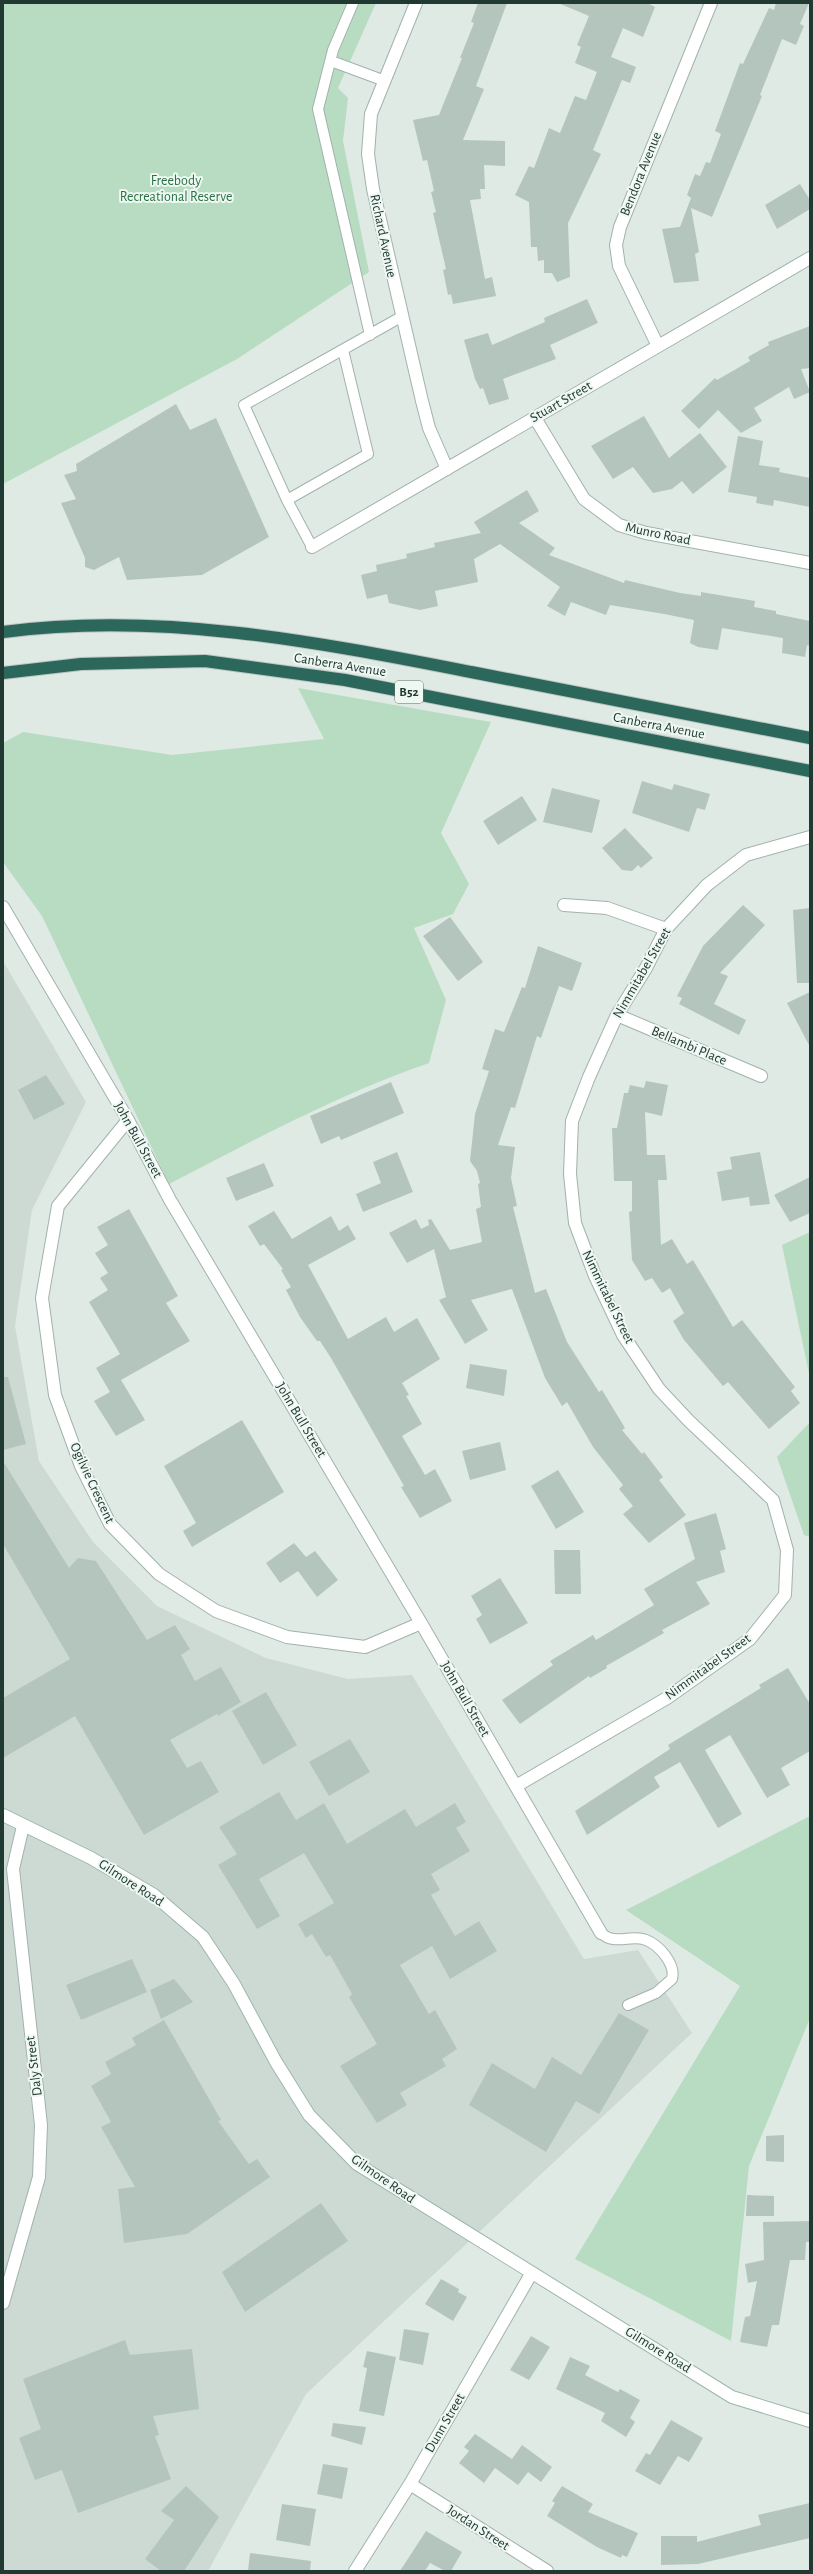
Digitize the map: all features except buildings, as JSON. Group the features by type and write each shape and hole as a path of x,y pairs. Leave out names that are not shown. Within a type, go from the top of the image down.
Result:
{"highway":[{"name":"Canberra Avenue","path":"3,632 118,624 224,630 357,650 810,738"},
{"name":"Canberra Avenue","path":"3,673 81,664 205,660 353,681 810,772"}],"street":[{"name":"Richard Avenue","path":"416,3 371,114 368,154 373,189 401,317 429,428 447,469"},
{"name":"Bendora Avenue","path":"658,346 619,266 616,246 620,227 711,3"},
{"name":"Stuart Street","path":"312,547 810,258"},
{"name":"Munro Road","path":"535,418 584,499 619,525 646,533 810,564"},
{"name":"Nimmitabel Street","path":"516,1786 680,1688 750,1638 785,1595 787,1550 773,1500 689,1421 659,1388 623,1334 595,1276 575,1223 570,1174 572,1121 589,1077 617,1015 646,968 666,929 708,885 746,855 810,838"},
{"path":"564,905 607,908 666,929"},
{"name":"John Bull Street","path":"3,907 128,1120 170,1200 421,1623 601,1933"},
{"name":"Bellambi Place","path":"617,1015 761,1076"},
{"name":"Ogilvie Crescent","path":"128,1120 58,1206 42,1298 55,1395 81,1466 110,1524 159,1574 216,1611 286,1637 366,1647 421,1623"},
{"name":"Gilmore Road","path":"3,1815 91,1858 154,1895 197,1933 234,1984 276,2062 309,2115 357,2164 732,2397 810,2421"},
{"name":"Daly Street","path":"3,2303 39,2177 41,2125 13,1869 23,1826"},
{"name":"Dunn Street","path":"355,2571 410,2484 532,2274"},
{"name":"Jordan Street","path":"410,2484 547,2571"}],"lane":[{"path":"353,3 331,61 318,108 370,335"},
{"path":"331,61 384,81"},
{"path":"312,547 288,500 244,405 401,317"},
{"path":"288,500 368,454 343,350"},
{"path":"601,1933 615,1940 646,1940 664,1955 672,1967 672,1979 662,1989 628,2005"}],"shaded area":[{"path":"3,961 86,1102 32,1210 15,1326 39,1461 93,1542 157,1606 266,1658 348,1679 412,1675 584,1959 638,1950 692,2033 306,2394 208,2571 3,2571"}],"green space":[{"name":"Freebody Recreational Reserve","path":"3,3 376,3 338,88 348,98 343,141 369,272 237,359 3,484"},
{"path":"298,688 491,722 441,833 469,884 453,914 414,928 446,1000 429,1063 395,1075 330,1103 169,1184 42,916 3,862 3,743 23,732 172,755 324,739"},
{"path":"810,1232 810,1378 782,1245"},
{"path":"810,1422 810,1537 804,1535 777,1457"},
{"path":"810,1816 810,2018 749,2166 731,2341 575,2259 740,1986 626,1910"}]}
